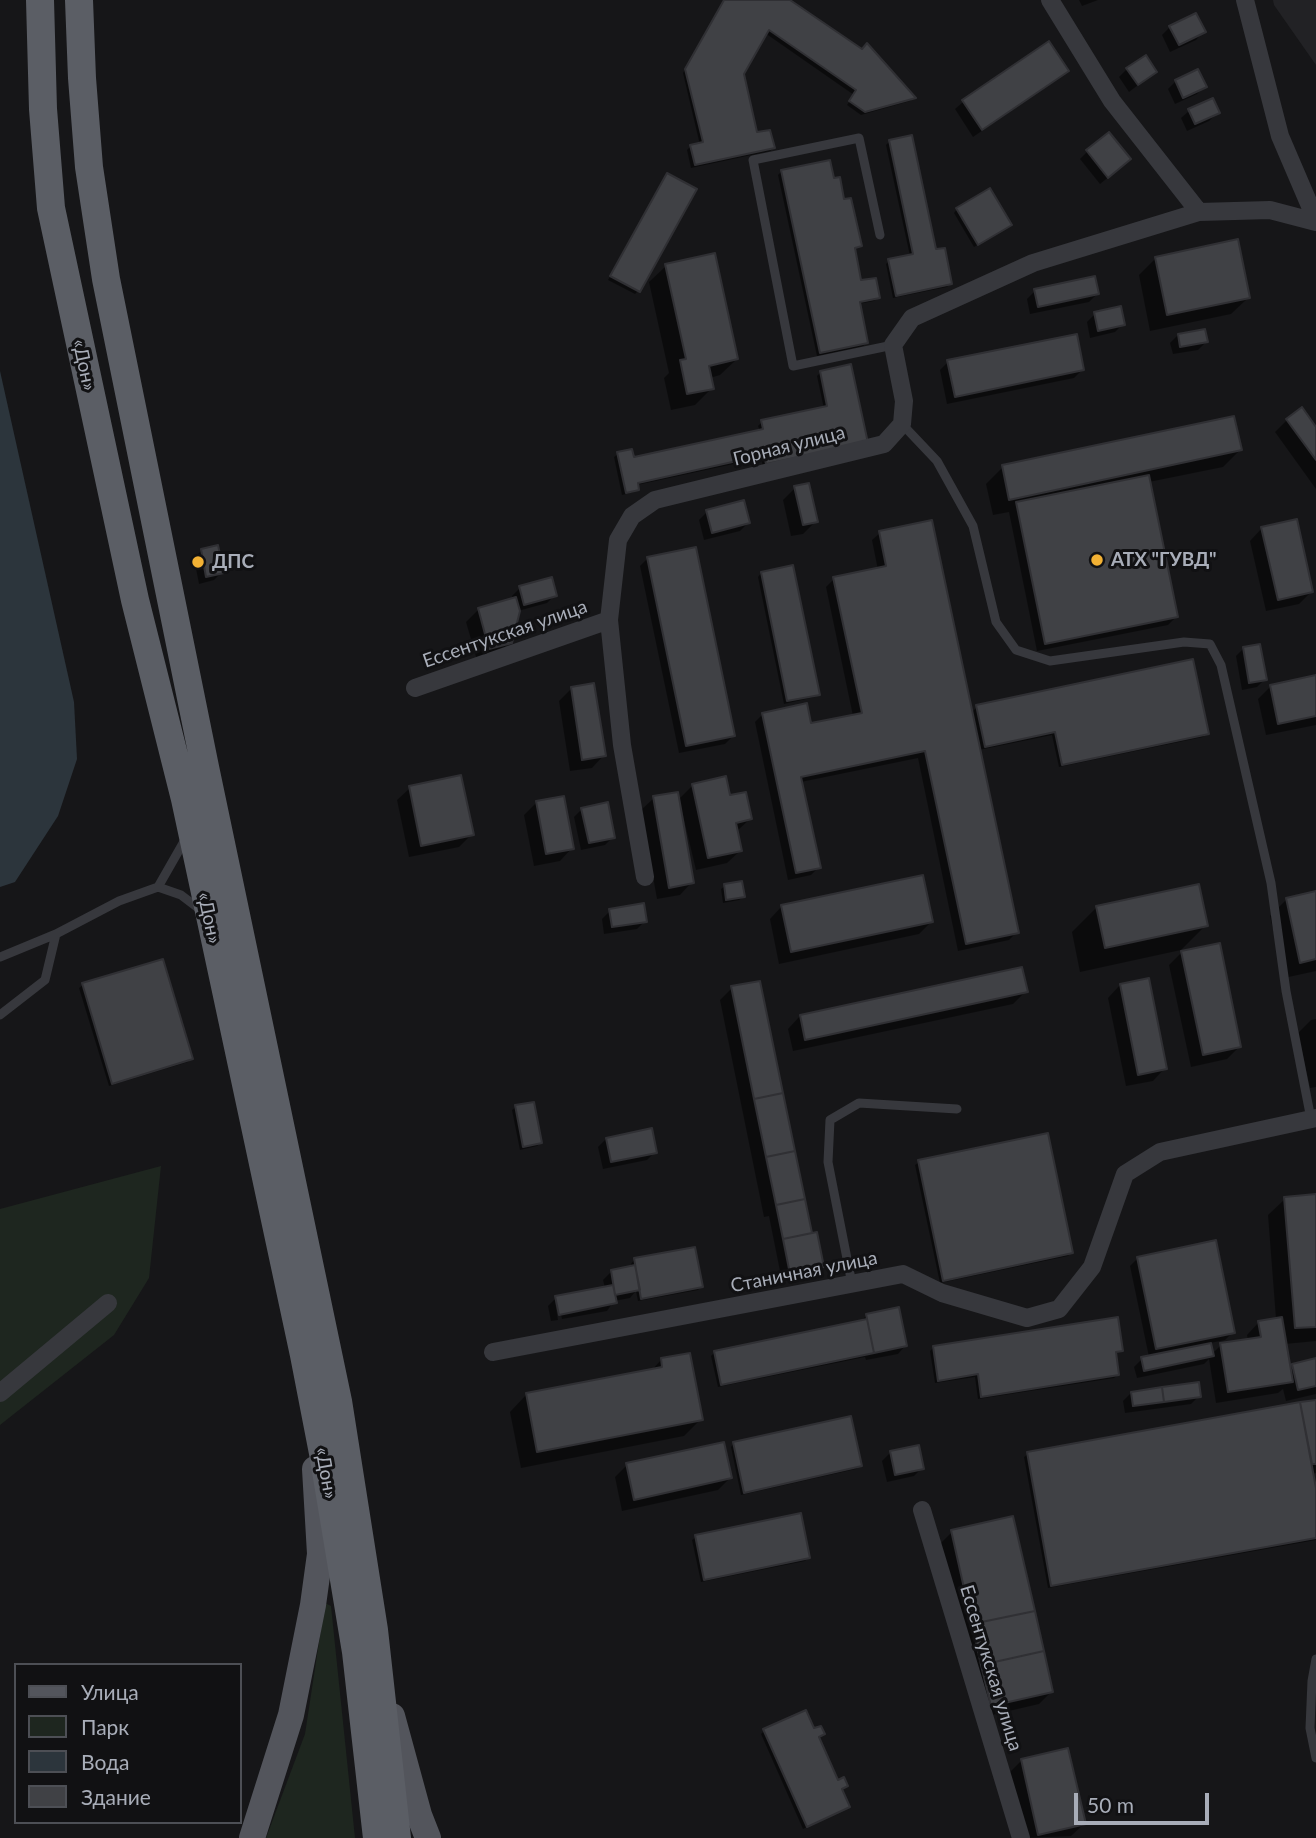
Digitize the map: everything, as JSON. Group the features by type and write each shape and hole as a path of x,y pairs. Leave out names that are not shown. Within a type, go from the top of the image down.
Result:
{"highway":[{"name":"«Дон»","path":"40,0 43,109 51,208 133,590 185,799 304,1355 356,1652 377,1838"},
{"name":"«Дон»","path":"79,0 82,91 89,167 106,279 202,754 338,1401 380,1674 397,1838"}],"main road":[{"path":"252,1838 291,1715 313,1605 320,1554 304,1355"},
{"path":"380,1674 419,1815 428,1838"}],"street":[{"path":"1050,0 1112,101 1199,212"},
{"path":"1245,0 1280,136 1316,221"},
{"path":"902,424 904,401 893,345 912,317 1032,262 1199,212 1270,210 1316,221"},
{"name":"Горная улица","path":"645,877 622,745 610,620 618,540 632,516 654,500 884,444 902,424"},
{"name":"Ессентукская улица","path":"415,688 610,620"},
{"name":"Станичная улица","path":"493,1352 903,1274 942,1293 1027,1318 1059,1309 1092,1267 1125,1174 1160,1152 1314,1119"},
{"path":"0,1393 108,1303"},
{"name":"Ессентукская улица","path":"922,1510 1021,1838"}],"lane":[{"path":"880,235 859,138 753,160 793,366 893,345"},
{"path":"902,424 937,461 973,526 996,622 1016,650 1050,661 1184,642 1209,644 1221,665 1271,883 1286,991 1314,1119"},
{"path":"158,887 190,830"},
{"path":"0,957 56,934 119,901 158,887 181,895 208,916"},
{"path":"0,1015 45,980 56,934"},
{"path":"852,1284 828,1162 830,1119 859,1103 957,1109"},
{"path":"1316,1660 1312,1681 1310,1728 1316,1758"}],"shaded area":[{"path":"1273,0 1316,0 1316,65 1274,5"}],"green space":[{"path":"161,1166 149,1278 114,1335 0,1425 0,1209"},
{"path":"325,1603 331,1606 355,1838 266,1838 305,1734"}],"water":[{"path":"0,371 74,702 77,759 58,816 15,882 0,887"}],"building":[{"path":"724,0 790,0 862,49 867,43 916,98 865,112 849,101 856,90 769,30 744,74 757,132 770,130 775,148 695,165 690,145 703,142 685,69"},
{"path":"1196,13 1206,32 1179,45 1169,26"},
{"path":"1049,41 1069,71 982,130 962,100"},
{"path":"1146,55 1157,72 1138,85 1126,68"},
{"path":"1198,69 1207,87 1183,98 1175,80"},
{"path":"1213,98 1220,113 1195,124 1188,109"},
{"path":"1109,132 1131,159 1108,178 1086,150"},
{"path":"912,135 936,249 945,248 952,284 896,296 888,259 913,254 889,140"},
{"path":"830,160 834,178 840,177 844,199 851,198 862,246 855,248 861,280 876,278 880,298 860,302 868,343 820,353 781,170"},
{"path":"667,173 697,189 640,292 610,276"},
{"path":"990,188 1012,225 978,245 956,208"},
{"path":"1238,239 1250,298 1167,315 1155,257"},
{"path":"715,253 738,359 709,366 714,389 687,394 680,360 686,359 665,264"},
{"path":"1095,276 1099,294 1038,307 1034,289"},
{"path":"1121,306 1125,325 1098,331 1094,312"},
{"path":"1205,329 1208,342 1180,347 1178,334"},
{"path":"1077,334 1084,370 955,397 947,360"},
{"path":"851,364 868,443 766,464 764,455 638,483 639,490 626,493 617,452 632,449 634,457 763,429 761,420 827,406 820,371"},
{"path":"1302,407 1316,427 1316,460 1286,419"},
{"path":"1234,416 1242,450 1009,500 1002,465"},
{"name":"АТХ \"ГУВД\"","path":"1149,475 1178,617 1045,644 1016,502"},
{"path":"809,483 818,522 803,525 794,486"},
{"path":"744,500 750,523 712,533 706,510"},
{"path":"1297,519 1313,592 1278,600 1261,527"},
{"path":"932,520 1019,933 966,944 925,751 801,777 821,868 796,873 762,713 807,703 811,723 862,713 833,577 886,566 879,531"},
{"path":"218,545 224,573 206,577 201,549"},
{"path":"696,547 735,736 686,746 647,557"},
{"path":"793,565 820,695 787,701 761,572"},
{"path":"552,577 557,596 524,605 519,586"},
{"path":"516,597 520,611 512,643 489,649 478,608"},
{"path":"1260,644 1267,680 1249,683 1243,647"},
{"path":"1193,659 1209,734 1062,765 1055,732 985,747 976,705"},
{"path":"1316,675 1316,716 1278,724 1270,685"},
{"path":"594,683 606,756 582,760 571,687"},
{"path":"461,775 474,835 421,846 409,786"},
{"path":"726,776 730,795 746,792 752,819 736,823 742,851 708,858 692,784"},
{"path":"678,792 694,883 669,888 653,796"},
{"path":"564,796 574,849 546,854 536,801"},
{"path":"608,802 615,838 589,843 581,808"},
{"path":"923,875 933,922 791,952 781,905"},
{"path":"742,881 745,897 726,900 724,884"},
{"path":"1199,884 1208,926 1105,948 1096,906"},
{"path":"1316,891 1316,959 1300,963 1286,898"},
{"path":"644,903 647,922 612,927 609,909"},
{"path":"1220,943 1241,1047 1203,1055 1181,951"},
{"path":"163,959 193,1059 112,1084 82,983"},
{"path":"1022,967 1028,992 805,1040 800,1015"},
{"path":"1149,978 1167,1069 1138,1075 1120,984"},
{"path":"760,981 783,1093 754,1099 731,986"},
{"path":"783,1093 795,1151 766,1157 754,1099"},
{"path":"534,1102 542,1143 523,1147 515,1105"},
{"path":"652,1128 657,1153 611,1162 606,1138"},
{"path":"1048,1133 1073,1253 943,1281 918,1160"},
{"path":"795,1151 805,1199 776,1205 766,1157"},
{"path":"1316,1194 1316,1327 1295,1328 1284,1197"},
{"path":"805,1199 812,1233 783,1239 776,1205"},
{"path":"817,1232 824,1267 790,1274 783,1239"},
{"path":"1216,1240 1235,1333 1156,1349 1137,1257"},
{"path":"695,1247 703,1287 641,1299 634,1258"},
{"path":"635,1265 640,1290 615,1295 611,1270"},
{"path":"613,1285 617,1303 559,1315 555,1296"},
{"path":"899,1307 907,1346 874,1353 866,1314"},
{"path":"1118,1317 1123,1351 1116,1352 1119,1375 981,1397 978,1374 938,1381 933,1346"},
{"path":"1282,1317 1293,1382 1228,1392 1220,1343 1261,1337 1258,1321"},
{"path":"867,1319 874,1353 721,1385 714,1351"},
{"path":"1211,1343 1214,1356 1144,1371 1141,1357"},
{"path":"690,1353 703,1420 537,1452 526,1393 662,1367 661,1358"},
{"path":"1316,1358 1316,1386 1298,1390 1292,1364"},
{"path":"1199,1382 1201,1397 1164,1402 1162,1387"},
{"path":"1162,1387 1164,1402 1133,1406 1131,1392"},
{"path":"1316,1400 1316,1464 1312,1464 1300,1402"},
{"path":"1300,1402 1316,1488 1316,1538 1051,1586 1027,1452"},
{"path":"851,1416 862,1466 744,1493 733,1442"},
{"path":"724,1442 732,1478 634,1500 626,1463"},
{"path":"919,1445 924,1469 895,1475 890,1451"},
{"path":"801,1513 810,1558 704,1580 695,1535"},
{"path":"1013,1516 1035,1611 972,1624 951,1530"},
{"path":"1035,1611 1044,1651 981,1665 972,1624"},
{"path":"1044,1651 1053,1692 991,1706 981,1665"},
{"path":"806,1710 814,1728 821,1726 825,1734 819,1737 838,1780 844,1777 848,1786 842,1789 850,1807 807,1827 763,1729"},
{"path":"1068,1748 1086,1824 1038,1835 1021,1759"}],"place":[{"name":"АТХ \"ГУВД\"","path":"1097,560"},
{"name":"ДПС","path":"198,562"}]}
